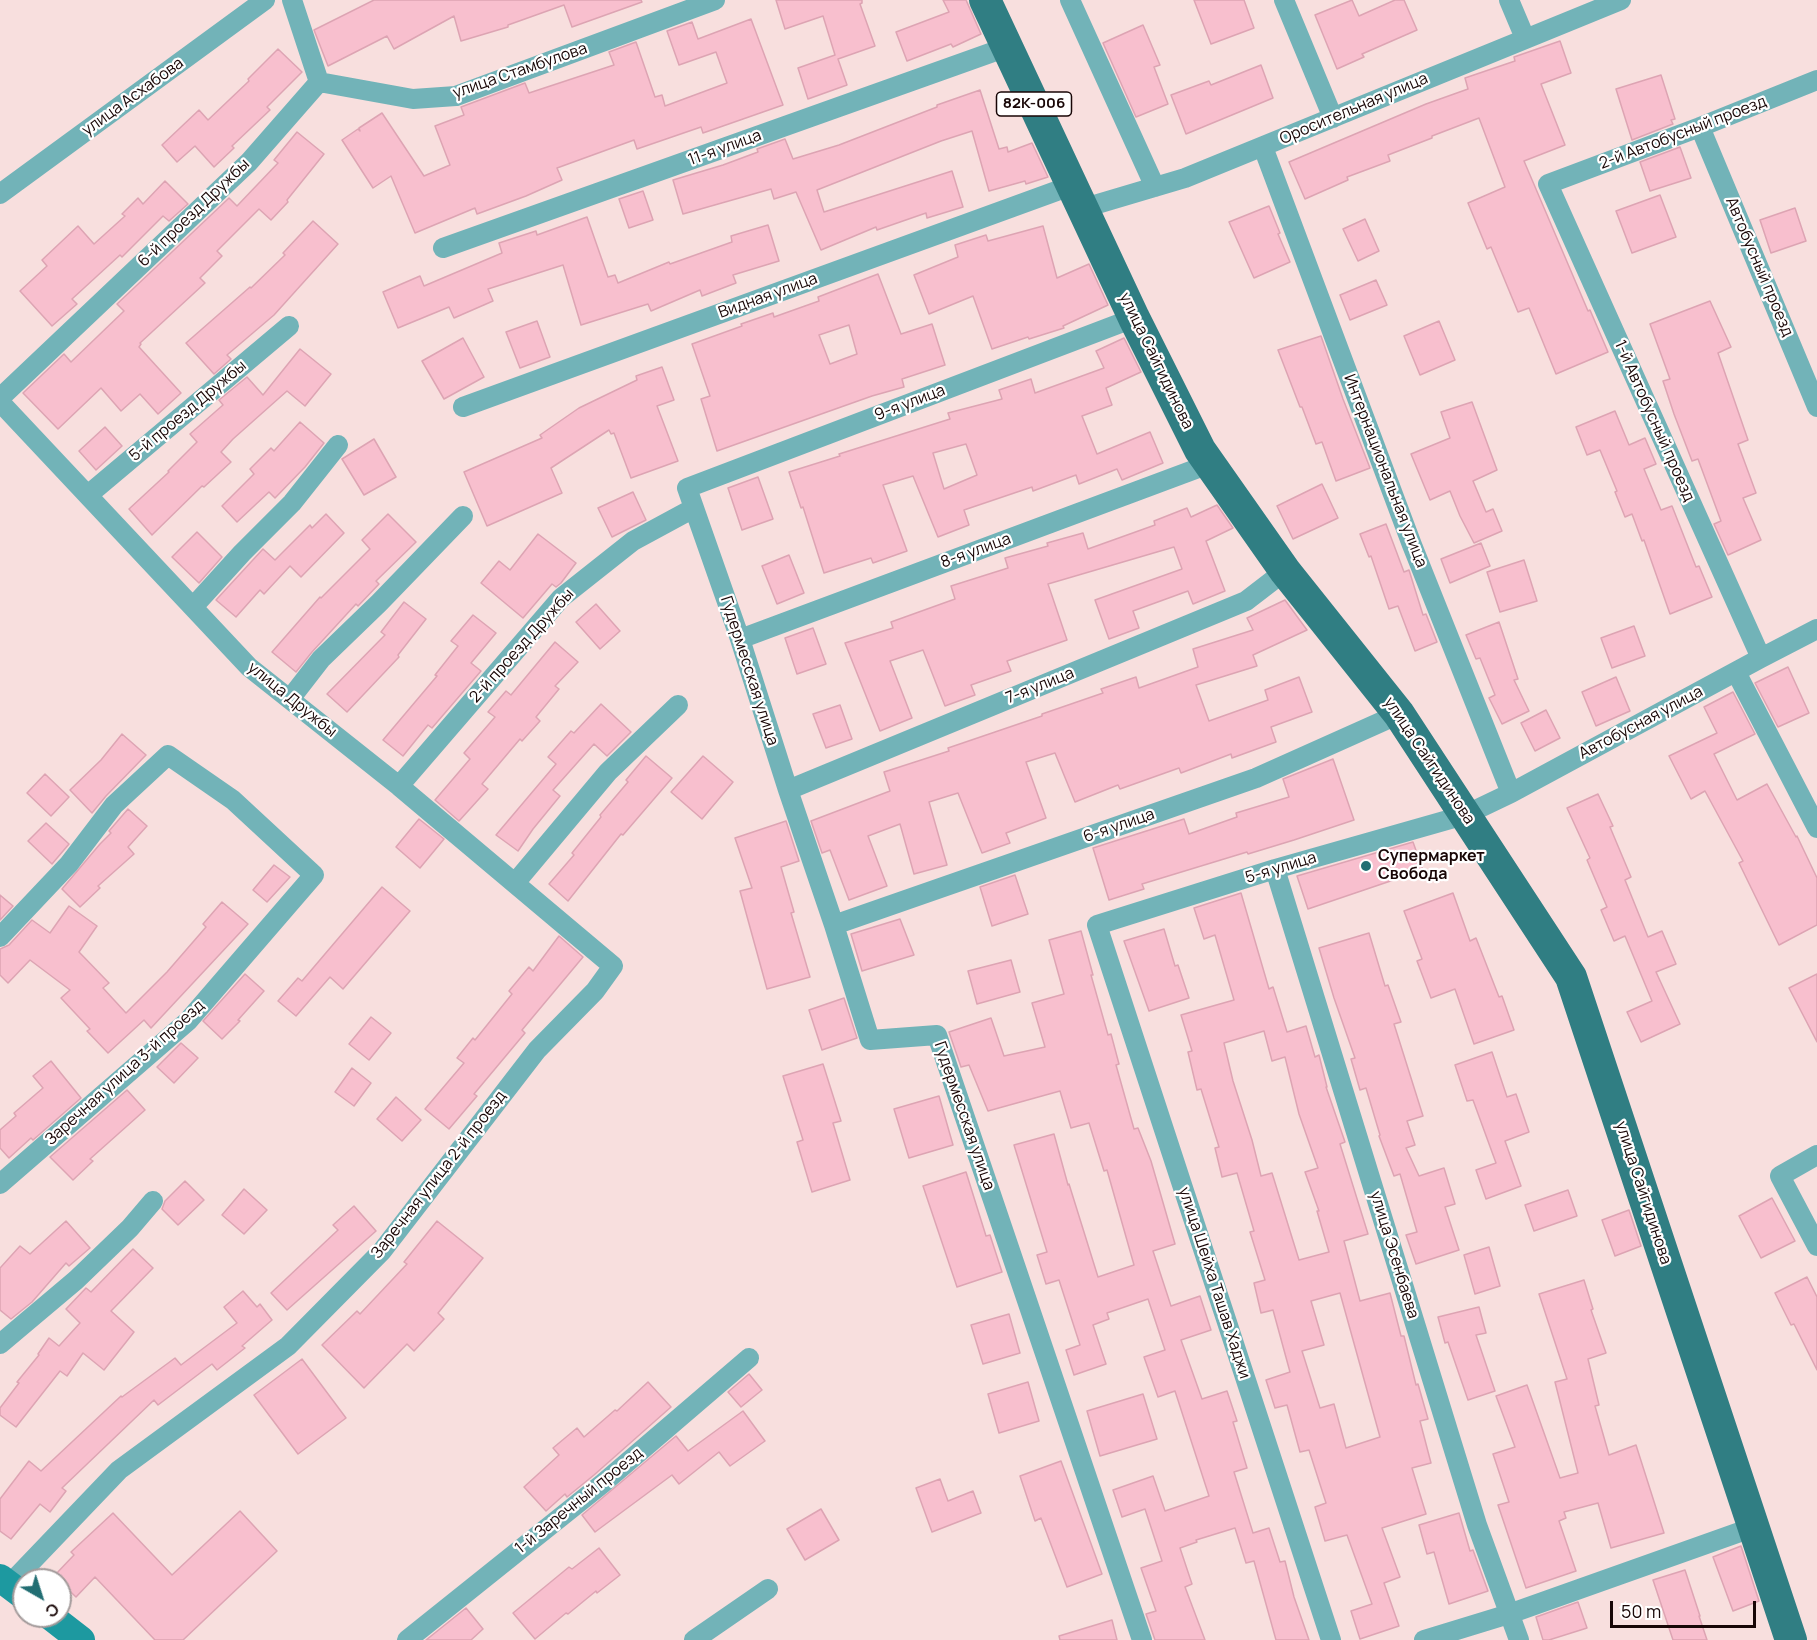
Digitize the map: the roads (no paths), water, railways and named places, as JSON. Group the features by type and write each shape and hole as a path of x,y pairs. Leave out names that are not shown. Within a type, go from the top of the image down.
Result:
{"main road":[{"name":"улица Сайгидинова","path":"985,0 1134,318 1200,450 1212,463 1285,571 1400,714 1571,978 1791,1640"},
{"path":"66,1628 81,1640"}],"street":[{"name":"улица Асхабова","path":"0,194 265,0"},
{"path":"292,0 319,82"},
{"name":"улица Стамбулова","path":"319,82 413,99 456,96 715,0"},
{"path":"1070,0 1155,187"},
{"path":"1284,0 1333,118"},
{"path":"1509,0 1525,38"},
{"name":"Оросительная улица","path":"1078,197 1155,187 1185,178 1621,0"},
{"name":"11-я улица","path":"443,248 1007,48"},
{"name":"2-й Автобусный проезд","path":"1548,184 1817,80"},
{"name":"6-й проезд Дружбы","path":"0,400 249,162 319,82"},
{"name":"Автобусный проезд","path":"1700,127 1817,407"},
{"name":"Интернациональная улица","path":"1263,147 1412,544 1511,793"},
{"name":"1-й Автобусный проезд","path":"1548,184 1761,658"},
{"name":"Видная улица","path":"463,407 1078,197"},
{"name":"9-я улица","path":"687,488 1134,318"},
{"name":"5-й проезд Дружбы","path":"88,495 289,326"},
{"name":"улица Дружбы","path":"0,400 249,667 399,786 613,966"},
{"path":"193,607 292,503 338,445"},
{"name":"8-я улица","path":"740,639 1212,463"},
{"name":"Гудермесская улица","path":"687,488 740,639 870,1040 937,1035 1142,1640"},
{"name":"2-й проезд Дружбы","path":"399,786 561,598 633,541 694,508"},
{"path":"290,699 321,659 380,603 463,516"},
{"name":"7-я улица","path":"788,790 1246,601 1285,571"},
{"name":"Автобусная улица","path":"1465,814 1511,793 1817,629"},
{"path":"1736,672 1817,828"},
{"path":"515,883 608,772 678,705"},
{"name":"6-я улица","path":"834,925 1256,778 1400,714"},
{"name":"Заречная улица 3-й проезд","path":"0,938 69,864 114,805 168,755 233,800 314,875 188,1021 0,1184"},
{"name":"5-я улица","path":"1097,926 1275,869 1465,814"},
{"name":"улица Эсенбаева","path":"1275,869 1477,1525 1519,1640"},
{"name":"улица Шейха Ташав Хаджи","path":"1097,926 1331,1640"},
{"name":"Заречная улица 2-й проезд","path":"11,1587 119,1470 288,1346 382,1251 537,1050 595,991 613,966"},
{"path":"1817,1155 1780,1176 1817,1245"},
{"path":"0,1344 76,1280 130,1228 153,1201"},
{"name":"1-й Заречный проезд","path":"407,1640 602,1484 749,1358"},
{"path":"1425,1640 1509,1614 1754,1527"},
{"path":"694,1640 768,1589"}],"place":[{"name":"Супермаркет Свобода","path":"1366,866"}]}
